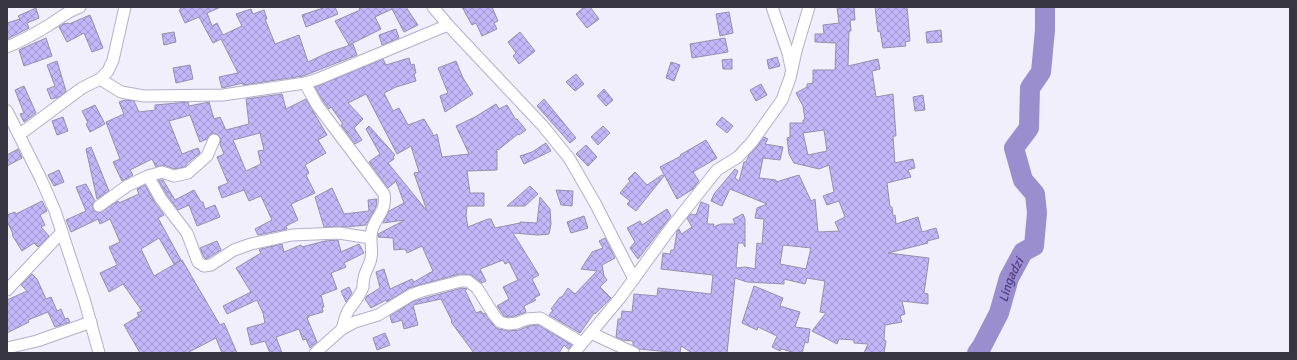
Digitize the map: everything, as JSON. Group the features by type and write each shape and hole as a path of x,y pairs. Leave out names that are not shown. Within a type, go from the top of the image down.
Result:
{"street":[{"path":"13,132 82,88 100,79 108,71 113,60 124,7"},
{"path":"433,7 448,25 543,126 564,152 582,178 634,279"},
{"path":"772,7 788,53 792,71"},
{"path":"574,353 620,298 670,229 717,170 738,157 752,142 782,100 787,90 796,51 809,7"},
{"path":"7,47 32,35 75,8"},
{"path":"100,79 121,92 144,96 223,95 305,83 448,25"},
{"path":"305,83 317,105 384,194 385,202 383,209 372,228 370,238 372,248 371,259 364,278 363,287 346,315 342,328"},
{"path":"7,111 13,132 41,179 55,211 91,322 99,353"},
{"path":"99,206 127,186 148,176 162,172 174,176 188,173 207,156 214,140"},
{"path":"148,176 161,199 187,233 198,262 204,266 211,265 234,250 251,244 292,235 339,233 370,238"},
{"path":"7,290 62,232"},
{"path":"315,353 342,328 382,313 411,295 461,281 468,281 477,288 494,316 500,322 508,324 517,323 527,319 540,318 582,343"},
{"path":"7,348 37,341 91,322"},
{"path":"591,333 632,353"}],"building":[{"path":"180,7 221,7 207,13 212,26 217,23 223,35 242,26 236,14 251,9 253,14 264,10 267,19 265,19 275,44 299,35 308,62 327,53 353,44 357,55 303,76 243,85 243,83 222,88 219,77 238,73 221,39 213,43 199,17 185,23 179,10 181,9"},
{"path":"326,7 335,7 338,14 306,27 302,15"},
{"path":"359,7 406,7 418,25 404,32 392,9 375,17 381,29 349,45 335,21 360,10"},
{"path":"462,7 492,7 498,21 494,23 497,29 482,36 476,23 472,25"},
{"path":"584,7 590,7 599,19 587,28 576,14"},
{"path":"837,7 854,7 855,20 850,20 851,31 849,31 848,66 878,59 880,69 872,71 876,97 893,94 896,136 893,136 895,163 913,159 915,168 908,170 911,177 887,183 890,207 892,207 893,216 895,215 896,224 918,217 922,232 936,228 939,238 927,241 928,243 888,253 929,258 924,293 928,294 928,304 902,301 905,314 900,316 902,322 885,325 884,340 886,341 884,353 864,353 868,344 854,343 854,340 839,339 837,344 812,331 826,313 820,312 825,281 807,278 805,284 784,279 784,284 747,282 735,278 727,353 692,353 681,346 680,353 639,349 633,345 633,341 623,340 616,337 618,319 621,319 622,311 632,312 634,294 657,296 658,288 711,294 713,275 661,269 663,253 670,254 671,250 674,250 677,231 679,229 682,235 692,227 687,218 691,214 696,215 701,202 709,205 707,224 714,224 713,227 721,224 735,224 733,219 743,214 745,219 745,247 743,243 738,243 736,268 746,267 755,269 757,243 762,244 764,219 755,218 757,208 767,204 730,189 722,206 711,201 714,194 735,169 738,171 735,178 739,181 744,162 746,162 749,155 764,137 768,139 765,144 783,147 780,160 763,158 759,178 776,180 776,182 799,175 811,201 815,199 818,232 839,231 835,222 845,217 839,201 827,205 823,196 834,192 829,165 819,169 794,163 789,154 787,138 790,137 790,123 803,123 803,120 805,120 803,106 796,93 807,87 807,84 813,83 813,70 835,70 836,43 815,42 815,34 824,34 823,25 839,23","holes":["824,130 827,151 808,155 803,133","783,245 811,248 806,269 780,264"]},
{"path":"875,7 907,7 910,41 905,42 906,46 883,48 880,31 878,32"},
{"path":"36,8 39,18 27,23 29,28 7,39 7,23 20,19 18,16"},
{"path":"729,12 733,33 720,36 716,14"},
{"path":"90,15 103,48 92,52 84,33 67,42 59,27 65,23 69,24"},
{"path":"396,29 399,38 382,45 379,35"},
{"path":"941,30 942,42 927,43 926,32"},
{"path":"174,32 176,42 164,45 162,34"},
{"path":"520,32 535,51 519,64 513,56 516,53 508,42"},
{"path":"46,38 52,56 24,66 19,50"},
{"path":"725,38 728,52 692,58 690,44"},
{"path":"777,57 780,66 769,69 767,60"},
{"path":"409,58 411,65 414,64 416,81 396,87 384,93 393,111 399,108 408,125 424,119 434,136 437,134 442,157 469,154 456,126 475,117 496,104 499,109 507,105 516,120 517,119 526,130 519,135 518,134 498,150 497,149 497,170 467,171 470,193 484,193 484,206 467,206 466,216 468,227 491,219 495,228 520,222 537,223 540,197 550,209 551,224 549,234 538,235 513,233 539,275 532,279 540,295 534,298 536,300 524,306 526,312 508,317 504,316 497,306 509,299 503,287 518,280 509,262 505,264 503,260 480,269 486,281 481,283 472,275 459,274 409,288 387,302 386,300 371,308 365,299 367,296 380,288 376,272 384,269 390,289 412,279 414,282 433,271 422,246 407,253 405,249 394,250 393,238 378,237 378,234 405,220 383,223 389,211 404,203 396,181 388,188 369,162 380,154 366,129 369,126 395,155 393,157 394,159 388,163 427,211 414,173 419,172 411,146 397,154 366,94 348,103 363,119 354,128 362,140 355,144 341,125 343,124 331,107 329,109 315,87 383,59 386,65"},
{"path":"732,59 732,69 723,69 722,60"},
{"path":"57,61 66,91 59,97 51,99 47,89 55,86 47,65"},
{"path":"456,61 463,78 473,94 445,112 440,96 448,93 438,68"},
{"path":"671,62 680,65 674,81 666,78"},
{"path":"190,65 193,79 176,83 173,68"},
{"path":"576,74 584,84 575,91 566,82"},
{"path":"761,84 767,95 756,101 750,90"},
{"path":"24,86 36,113 24,122 20,114 24,113 15,90"},
{"path":"604,89 613,100 606,106 597,96"},
{"path":"282,94 286,109 306,99 327,135 318,140 326,153 305,165 309,173 306,175 315,193 291,204 298,220 286,226 287,229 258,235 255,229 272,220 261,196 249,201 244,190 222,198 218,187 228,183 217,157 224,154 220,144 221,139 217,134 213,133 207,139 200,142 190,115 169,121 182,154 198,148 200,153 187,163 185,167 174,169 164,165 156,167 152,159 130,170 133,175 122,181 113,162 120,159 106,122 124,114 119,102 125,100 134,101 139,112 155,110 155,105 188,102 189,106 209,102 214,119 220,117 226,130 249,124 246,99","holes":["260,133 264,150 258,151 261,164 246,171 233,140"]},
{"path":"923,95 925,110 915,111 913,97"},
{"path":"544,99 576,138 570,143 537,106"},
{"path":"95,105 105,124 90,132 86,124 88,123 82,111"},
{"path":"63,117 68,131 57,135 52,121"},
{"path":"722,117 733,126 727,133 716,124"},
{"path":"603,126 610,133 598,145 591,137"},
{"path":"706,140 717,158 693,172 699,181 693,189 677,199 660,167"},
{"path":"546,143 551,151 524,164 520,156 532,152"},
{"path":"586,145 597,157 588,166 576,154"},
{"path":"91,147 109,191 97,199 86,149"},
{"path":"18,149 22,158 7,166 7,155"},
{"path":"59,170 64,182 54,186 48,175"},
{"path":"635,172 647,185 662,175 664,176 636,211 627,204 630,201 620,193 630,181 628,179"},
{"path":"158,180 163,180 175,200 194,190 201,202 203,202 205,209 215,205 220,217 197,226 189,205 178,210"},
{"path":"86,184 95,201 93,203 93,210 99,213 118,201 119,203 139,194 137,189 145,185 164,215 158,218 181,260 174,264 159,238 141,249 154,276 182,260 220,325 224,323 237,353 222,353 216,338 187,353 140,353 124,325 139,316 137,313 142,311 123,284 109,292 100,273 117,265 109,247 120,242 110,219 100,224 98,219 71,232 66,220 86,211 76,187"},
{"path":"530,186 538,194 525,206 507,206"},
{"path":"332,188 344,214 369,211 368,200 377,199 376,207 366,225 324,227 315,197"},
{"path":"556,190 573,191 572,206 561,205"},
{"path":"42,201 47,211 40,215 45,225 41,227 49,236 38,247 34,243 22,251 12,235 13,234 7,221 7,215 15,212 16,214"},
{"path":"667,209 671,216 638,259 630,248 635,242 627,228 640,221 642,225"},
{"path":"584,216 588,228 571,233 567,222"},
{"path":"605,238 615,258 602,265 604,276 607,280 600,287 611,298 595,314 594,313 580,333 549,315 553,310 551,309 568,288 575,294 597,271 581,269 592,252 603,248 599,241"},
{"path":"338,240 341,252 359,244 364,253 344,263 346,267 331,273 337,289 321,295 324,307 322,307 323,312 307,318 317,342 310,348 306,339 303,340 299,329 276,337 282,353 270,353 265,341 251,345 247,328 265,323 263,313 257,300 227,314 223,306 251,292 236,268 261,253 259,250 261,249 282,244 284,252 301,245 302,247 325,241"},
{"path":"217,241 221,250 206,259 200,248"},
{"path":"32,274 37,279 46,299 51,297 57,311 61,309 65,319 68,318 70,322 55,327 48,312 28,320 29,322 7,333 7,300 27,291 21,285"},
{"path":"754,286 783,298 780,306 800,312 795,327 810,329 808,343 805,342 802,353 795,353 782,349 780,351 772,347 777,336 758,327 757,330 742,323"},
{"path":"349,287 352,293 346,302 341,291"},
{"path":"462,288 467,289 465,290 476,313 481,311 483,314 485,313 498,329 509,331 519,330 529,326 538,325 572,345 568,349 564,345 559,353 474,353 451,322 452,321 441,299 413,305 418,325 404,329 402,320 392,323 390,316 414,301"},
{"path":"385,333 390,345 377,350 373,338"}],"waterway":[{"name":"Lingadzi","path":"977,353 999,313 1009,278 1023,252 1034,246 1037,213 1035,194 1023,180 1014,148 1029,128 1030,88 1041,72 1045,30 1045,7"}]}
